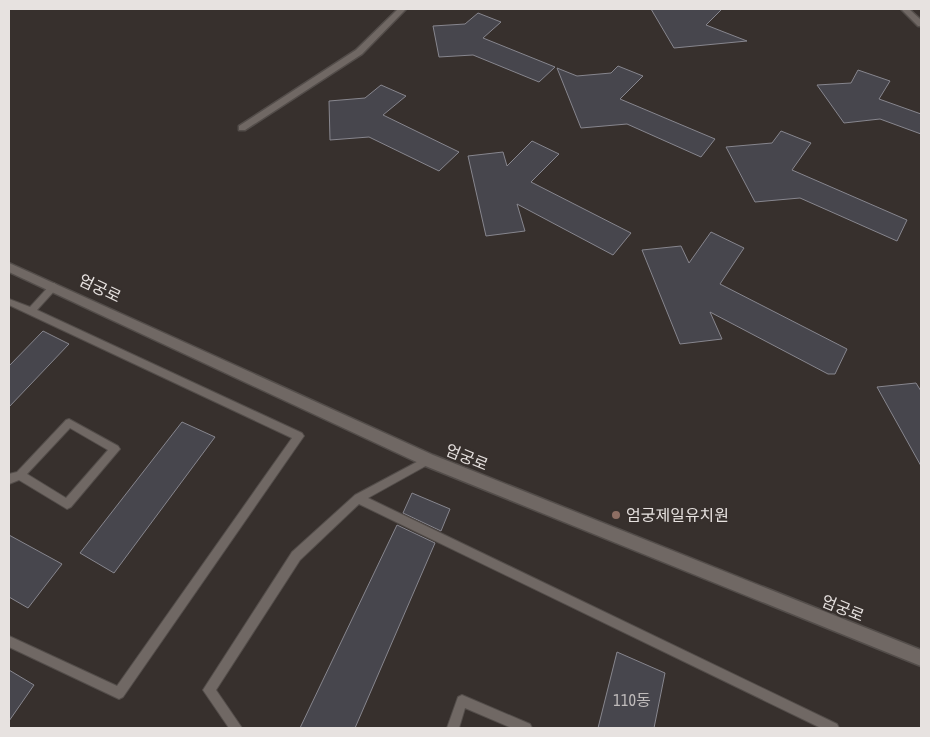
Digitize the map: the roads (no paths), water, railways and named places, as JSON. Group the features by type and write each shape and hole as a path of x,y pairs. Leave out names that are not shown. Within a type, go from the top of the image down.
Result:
{"street":[{"path":"242,128 358,52 402,9"},
{"path":"906,9 921,24"},
{"name":"엄궁로","path":"9,267 54,286 428,460 921,658"}],"lane":[{"path":"31,311 54,286"},
{"path":"9,302 299,436 119,693 9,641"},
{"path":"9,479 20,475 69,424 115,449 67,504 20,475"},
{"path":"236,728 209,690 296,556 358,498 428,460"},
{"path":"358,498 833,728"},
{"path":"453,728 462,701 526,728"}],"place":[{"name":"엄궁제일유치원","path":"616,515"}]}
